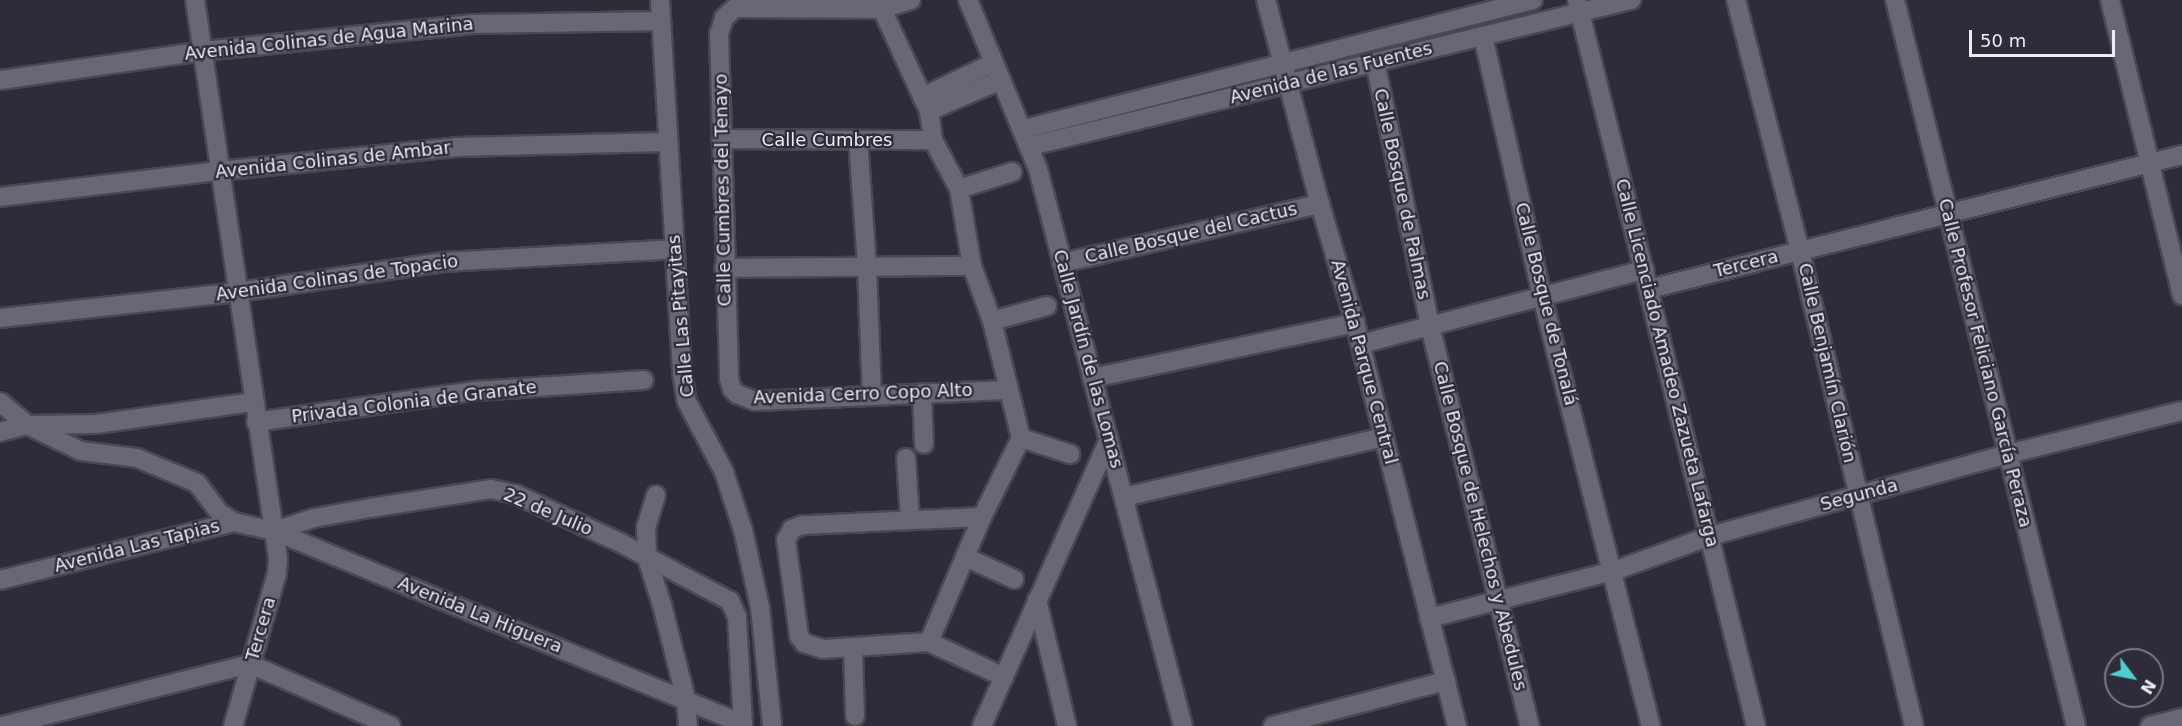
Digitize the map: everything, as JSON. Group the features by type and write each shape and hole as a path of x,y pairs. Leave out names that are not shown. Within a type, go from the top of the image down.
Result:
{"street":[{"name":"Tercera","path":"195,0 218,171 274,531 277,573 233,726"},
{"name":"Calle Las Pitayitas","path":"660,0 666,142 682,372 687,402 723,472 743,530 760,607 772,726"},
{"path":"777,4 882,9 911,0"},
{"name":"Calle Jardín de las Lomas","path":"968,0 993,63 1031,146 1183,726"},
{"name":"Avenida Parque Central","path":"1266,0 1320,204 1361,344 1457,726"},
{"name":"Avenida de las Fuentes","path":"1024,129 1502,4 1533,0"},
{"name":"Avenida de las Fuentes","path":"1031,146 1483,36 1579,6 1631,0"},
{"name":"Calle Benjamín Clarión","path":"1736,0 1800,250 1914,726"},
{"name":"Calle Profesor Feliciano García Peraza","path":"1895,0 2076,726"},
{"path":"2110,0 2182,295"},
{"name":"Calle Cumbres del Tenayo","path":"729,379 724,268 720,34 723,18 735,8 777,4"},
{"name":"Calle Licenciado Amadeo Zazueta Lafarga","path":"1579,6 1756,726"},
{"path":"882,9 926,104 933,140 959,189 972,266 992,321 1021,438 982,517 929,642"},
{"name":"Avenida Colinas de Agua Marina","path":"0,80 203,51 474,24 661,21"},
{"name":"Calle Bosque de Tonalá","path":"1483,36 1542,296 1614,571 1651,726"},
{"name":"Calle Bosque de Palmas","path":"1375,62 1430,326"},
{"path":"926,104 993,63"},
{"path":"926,104 1001,80"},
{"name":"Calle Cumbres","path":"722,139 933,140"},
{"path":"858,140 867,267 872,395"},
{"name":"Avenida Colinas de Ambar","path":"0,197 218,171 457,147 666,142"},
{"name":"Tercera","path":"1649,289 2182,155"},
{"path":"959,189 1012,172"},
{"name":"Calle Bosque del Cactus","path":"1062,263 1320,204"},
{"name":"Avenida Colinas de Topacio","path":"0,318 238,292 444,262 674,249"},
{"path":"724,268 972,266"},
{"path":"1361,344 1644,270"},
{"path":"992,321 1047,306"},
{"path":"1092,378 1355,323"},
{"name":"Calle Bosque de Helechos y Abedules","path":"1430,326 1530,726"},
{"name":"Avenida Cerro Copo Alto","path":"729,379 732,389 737,394 755,400 1008,390"},
{"name":"Privada Colonia de Granate","path":"256,422 475,391 644,380"},
{"path":"922,393 924,444"},
{"path":"0,402 27,425 81,451 137,458 197,483 220,513 234,522"},
{"path":"0,432 27,425 96,424 253,402"},
{"name":"Segunda","path":"1429,618 1614,571 1710,536 1858,495 2008,454 2182,411"},
{"path":"1124,496 1384,437"},
{"path":"1021,438 1070,454"},
{"path":"982,726 1108,440"},
{"path":"906,458 910,519"},
{"name":"22 de Julio","path":"274,531 314,518 358,510 491,489 506,491 724,597 735,608 743,725"},
{"path":"656,495 646,526 647,558 662,605 686,699 688,726"},
{"path":"982,517 798,525 786,536 800,638 804,643 816,648 853,649 929,642 1004,677"},
{"name":"Avenida Las Tapias","path":"0,580 234,522 274,531"},
{"name":"Avenida La Higuera","path":"274,531 686,699 743,725"},
{"path":"965,557 1014,579"},
{"path":"1037,600 1067,726"},
{"path":"853,649 855,716"},
{"path":"3,726 250,664 391,726"},
{"path":"1273,726 1446,681"},
{"path":"2150,726 2182,718"}]}
